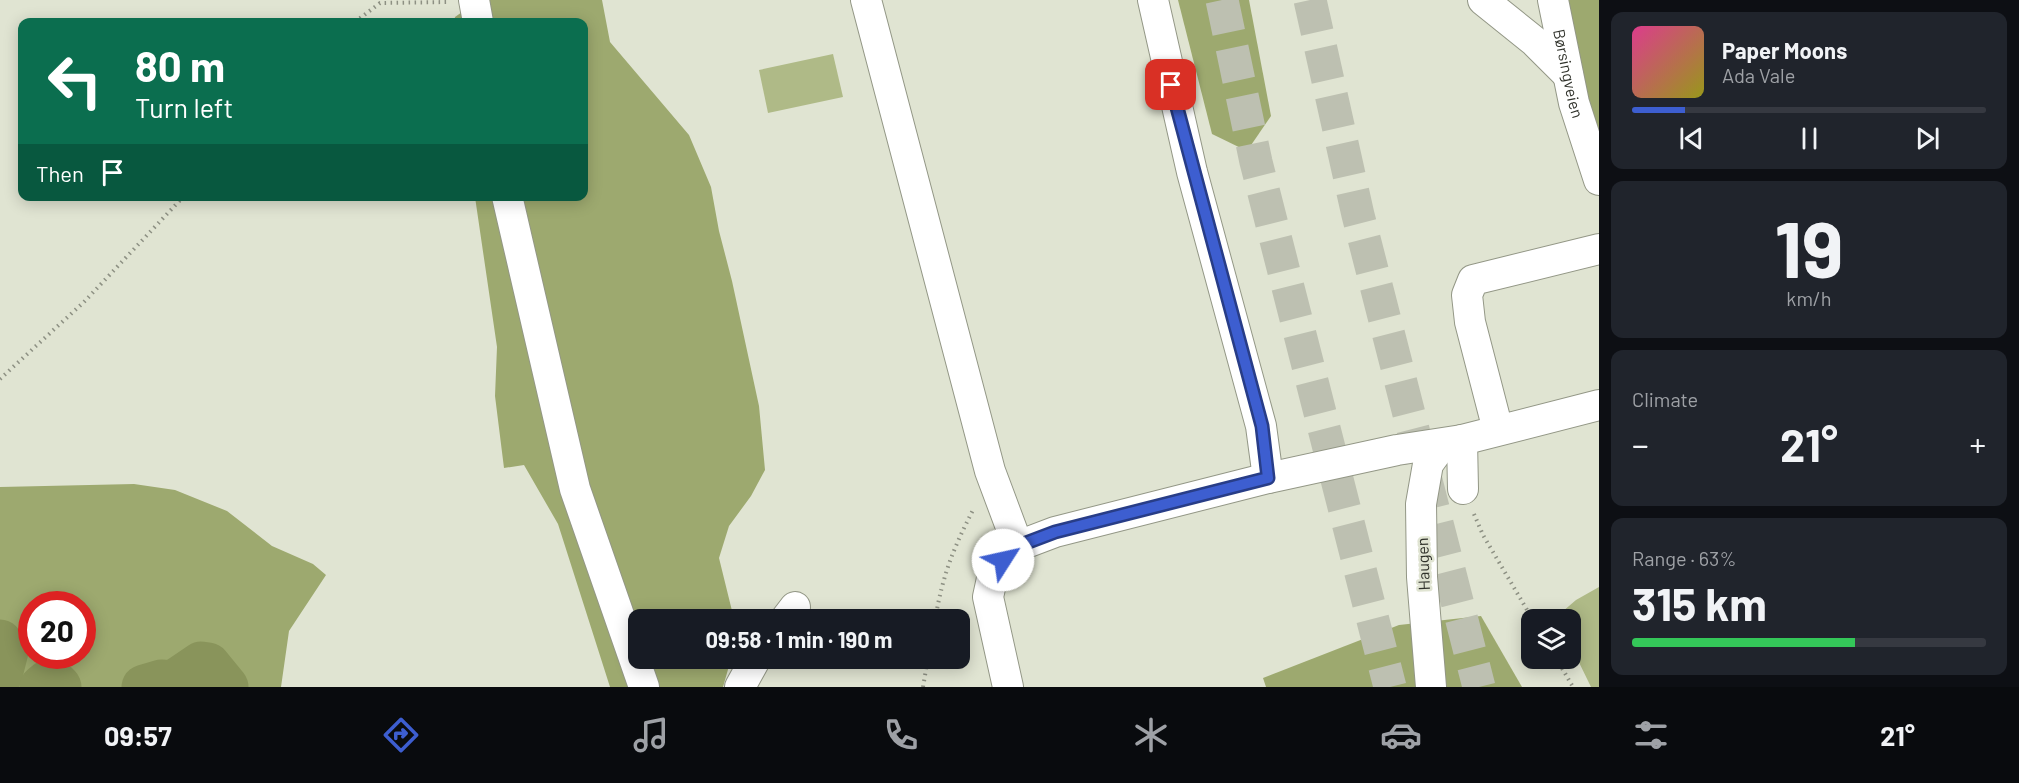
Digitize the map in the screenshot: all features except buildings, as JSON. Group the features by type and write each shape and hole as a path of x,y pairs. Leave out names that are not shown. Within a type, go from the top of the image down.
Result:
{"street":[{"path":"866,0 990,471 1018,546"},
{"path":"1152,0 1192,172 1262,426 1268,478"},
{"path":"1483,0 1534,41 1568,75"},
{"name":"Børsingveien","path":"1553,0 1568,75 1599,180"},
{"path":"463,1 475,18"},
{"path":"508,201 574,489 644,687"},
{"path":"1498,430 1470,322 1467,295 1473,280 1599,249"},
{"path":"1008,687 988,597 993,574 1003,560 1018,546 1055,532 1268,478 1397,450 1452,442 1599,405"},
{"path":"1452,442 1463,489"},
{"name":"Haugen","path":"1431,687 1422,577 1422,504 1428,464 1452,442"},
{"path":"740,687 750,669"}],"path":[{"path":"360,18 380,3 463,1"},
{"path":"0,379 84,302 179,201"},
{"path":"937,609 943,575 951,551 990,471"},
{"path":"1463,489 1483,535 1527,609"},
{"path":"923,687 926,669"},
{"path":"1562,669 1573,687"}],"green space":[{"path":"479,0 602,0 610,42 689,135 711,187 759,406 765,470 751,496 729,526 719,558 732,609 628,609 628,669 728,669 723,687 610,687 558,524 524,465 504,468 495,396 497,347 476,201 588,201 588,18 455,18"},
{"path":"1178,0 1249,0 1271,116 1247,151 1212,134"},
{"path":"1559,0 1599,0 1599,155"},
{"path":"833,54 843,97 768,113 759,70"},
{"path":"134,484 175,490 227,511 272,546 313,564 326,575 289,631 281,687 0,687 0,487"},
{"path":"1599,587 1599,687 1591,687 1581,666 1581,609 1566,609"},
{"path":"1481,616 1522,687 1266,687 1263,678 1399,625"}],"waterway":[{"path":"0,642 6,651 0,675"},
{"path":"144,687 161,682 173,683 201,664 208,665 226,687"},
{"path":"42,687 48,682 55,683 59,687"}],"tunnel":[{"path":"1222,0 1256,162 1390,687"},
{"path":"1310,0 1358,215 1479,687"}],"route":[{"path":"1003,560 1018,546 1055,532 1268,478 1262,426 1192,172 1171,85"}]}
